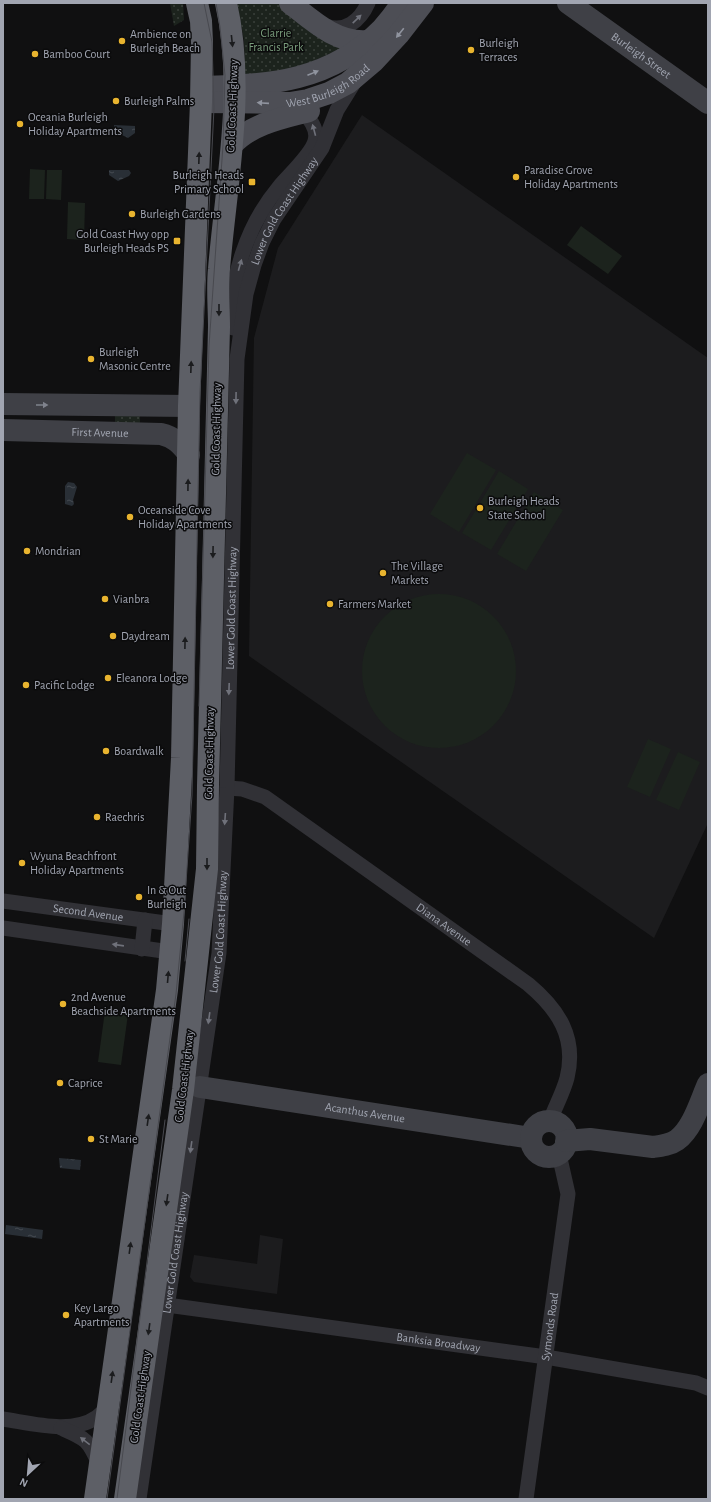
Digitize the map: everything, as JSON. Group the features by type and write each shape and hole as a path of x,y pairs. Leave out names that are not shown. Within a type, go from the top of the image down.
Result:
{"highway":[{"path":"95,1499 167,990 173,924 182,765 189,406 202,94 202,37 197,3"},
{"name":"Gold Coast Highway","path":"125,1499 183,1090 208,869 208,786 219,327 218,271 232,145 234,95 234,59 226,3"}],"main road":[{"path":"290,3 314,21 343,39 357,42 368,41"},
{"name":"West Burleigh Road","path":"234,95 308,76 342,59 368,41 381,29 402,3"},
{"name":"West Burleigh Road","path":"202,94 234,95 299,107 319,107 334,98 387,49 423,3"},
{"path":"232,145 242,135 250,130 272,121 299,107"}],"street":[{"path":"314,21 331,28 346,27 357,20 363,13 368,3"},
{"name":"Burleigh Street","path":"571,5 708,103"},
{"name":"Lower Gold Coast Highway","path":"237,359 233,326 235,284 245,248 255,225 274,193 326,138 336,110 359,75"},
{"name":"Lower Gold Coast Highway","path":"139,1499 219,953 227,788 237,359 249,280 262,243 274,219 316,149 315,132 312,122 299,107"},
{"path":"255,225 267,219 274,219"},
{"path":"3,404 189,406"},
{"name":"First Avenue","path":"3,430 161,434 172,437 189,455"},
{"name":"Diana Avenue","path":"227,788 242,789 265,797 522,979 543,996 555,1010 562,1023 567,1035 569,1047 567,1078 550,1121"},
{"name":"Second Avenue","path":"3,900 173,924"},
{"path":"142,948 145,920"},
{"path":"3,928 170,952"},
{"path":"561,1148 564,1130 560,1125 550,1121 539,1124 532,1132 531,1144 538,1154 544,1156 561,1148 590,1138 653,1148 676,1140 686,1129 708,1084"},
{"name":"Acanthus Avenue","path":"200,1087 531,1138"},
{"name":"Symonds Road","path":"526,1499 568,1194 561,1163 561,1148"},
{"name":"Banksia Broadway","path":"167,1305 546,1357 696,1383 708,1388"},
{"path":"3,1418 60,1427 77,1426 98,1417 108,1406"},
{"path":"60,1427 84,1439 90,1445 100,1465"}],"shaded area":[{"name":"Burleigh Heads State School","path":"362,115 708,358 708,823 654,938 249,656 254,338 278,248"},
{"path":"260,1235 283,1239 277,1294 194,1282 190,1277 194,1255 257,1264"}],"green space":[{"path":"170,3 183,3 184,20 174,26"},
{"name":"Clarrie Francis Park","path":"237,3 280,3 342,48 294,70 245,75 244,40"},
{"path":"30,169 45,170 44,199 29,199"},
{"path":"47,170 62,170 61,200 46,199"},
{"path":"68,202 85,203 84,240 67,239"},
{"path":"581,226 622,256 608,274 567,245"},
{"path":"115,412 140,413 140,425 115,425"},
{"path":"467,453 496,470 459,532 430,514"},
{"path":"499,471 528,489 491,550 462,533"},
{"path":"534,492 563,510 526,571 497,554"},
{"path":"431,594 447,594 469,599 494,616 511,641 515,656 515,686 511,701 494,726 469,743 447,748 431,748 409,743 390,731 379,720 367,701 362,679 362,663 367,641 379,622 390,611 409,599"},
{"path":"648,739 671,749 650,797 627,787"},
{"path":"678,752 700,762 679,810 656,800"},
{"path":"105,1011 128,1014 121,1065 98,1062"}],"water":[{"path":"114,125 135,126 135,133 128,138 114,131"},
{"path":"109,170 129,170 131,173 129,176 118,181 109,175"},
{"path":"68,482 74,483 77,487 73,500 74,504 72,506 65,504 65,486"},
{"path":"59,1158 81,1160 80,1170 60,1168"},
{"path":"6,1225 43,1230 42,1239 5,1234"}],"tram line":[{"path":"107,1499 176,994 184,912 192,795 200,392 214,108 212,42 204,3"},
{"path":"199,706 209,346 223,145 225,75 216,3"},
{"path":"185,961 189,919"},
{"path":"117,1499 165,1120"}],"place":[{"name":"Ambience on Burleigh Beach","path":"122,41"},
{"name":"Burleigh Terraces","path":"471,50"},
{"name":"Bamboo Court","path":"35,54"},
{"name":"Burleigh Palms","path":"116,101"},
{"name":"Oceania Burleigh Holiday Apartments","path":"20,124"},
{"name":"Paradise Grove Holiday Apartments","path":"516,177"},
{"name":"Burleigh Heads Primary School","path":"252,182"},
{"name":"Burleigh Gardens","path":"132,214"},
{"name":"Gold Coast Hwy opp Burleigh Heads PS","path":"177,241"},
{"name":"Burleigh Masonic Centre","path":"91,359"},
{"name":"Burleigh Heads State School","path":"480,508"},
{"name":"Oceanside Cove Holiday Apartments","path":"130,517"},
{"name":"Mondrian","path":"27,551"},
{"name":"The Village Markets","path":"383,573"},
{"name":"Vianbra","path":"105,599"},
{"name":"Farmers Market","path":"330,604"},
{"name":"Daydream","path":"113,636"},
{"name":"Eleanora Lodge","path":"108,678"},
{"name":"Pacific Lodge","path":"26,685"},
{"name":"Boardwalk","path":"106,751"},
{"name":"Raechris","path":"97,817"},
{"name":"Wyuna Beachfront Holiday Apartments","path":"22,863"},
{"name":"In & Out Burleigh","path":"139,897"},
{"name":"2nd Avenue Beachside Apartments","path":"63,1004"},
{"name":"Caprice","path":"60,1083"},
{"name":"St Marie","path":"91,1139"},
{"name":"Key Largo Apartments","path":"66,1315"}]}
